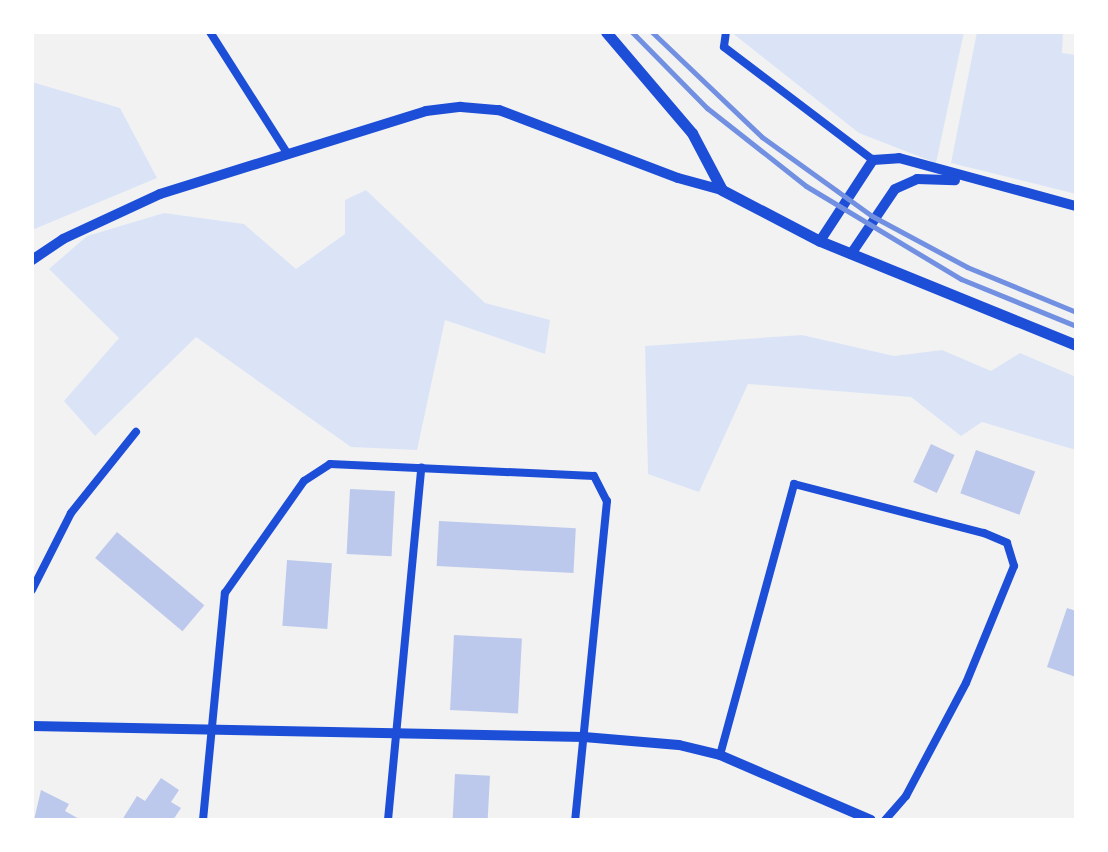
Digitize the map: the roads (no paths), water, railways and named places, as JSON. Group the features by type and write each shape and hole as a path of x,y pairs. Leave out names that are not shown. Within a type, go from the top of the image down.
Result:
{"main road":[{"path":"606,32 692,133 722,190 820,241 1076,345"}],"street":[{"path":"210,32 287,153"},
{"path":"726,32 724,47 873,160 899,158 969,180 1076,206"},
{"path":"32,260 63,239 160,194 426,111 499,110 678,178 722,190"},
{"path":"820,241 873,160"},
{"path":"851,254 895,189 917,179 969,180"},
{"path":"32,590 71,513 136,432"},
{"path":"203,820 216,728 225,593 304,481 330,464 594,476 607,501 575,820"},
{"path":"388,820 421,468"},
{"path":"720,755 794,484 996,538 1007,543 1014,566 966,683 906,796 885,820"},
{"path":"32,726 584,737 720,755 871,820"}],"railway":[{"path":"632,32 707,108 806,186 961,279 1076,326"},
{"path":"652,32 762,137 872,216 967,267 1076,312"}]}
